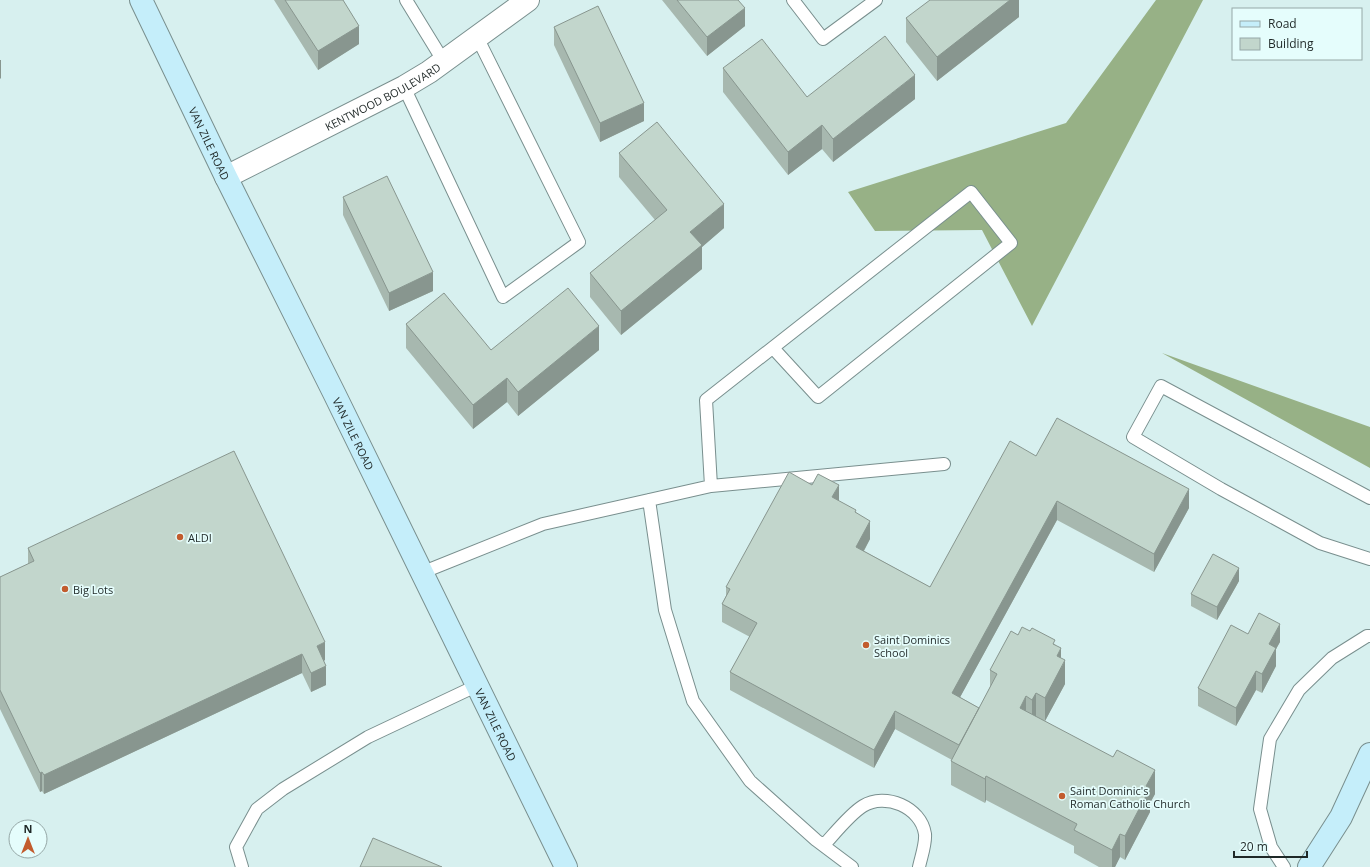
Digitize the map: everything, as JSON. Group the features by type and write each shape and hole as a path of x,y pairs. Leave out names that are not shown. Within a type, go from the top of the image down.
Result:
{"street":[{"name":"VAN ZILE ROAD","path":"142,0 226,177 334,393 476,686 566,867"},
{"name":"KENTWOOD BOULEVARD","path":"226,177 404,87 444,62 524,1"},
{"path":"1309,867 1340,817 1370,754"}],"lane":[{"path":"406,0 444,62"},
{"path":"793,0 823,39 876,0"},
{"path":"404,87 503,297 579,242 477,37"},
{"path":"711,486 706,400 971,192 1011,243 818,397 773,348"},
{"path":"1370,498 1161,386 1133,437 1221,489 1320,543 1370,559"},
{"path":"421,573 543,524 711,486 944,464"},
{"path":"648,500 665,610 694,701 750,781 816,840 852,867"},
{"path":"1284,867 1271,847 1260,809 1270,739 1299,690 1332,658 1367,636 1370,636"},
{"path":"242,867 236,846 257,809 283,789 368,737 476,686"},
{"path":"824,845 850,816 863,805 880,800 895,802 908,808 919,818 925,834 919,867"}],"green space":[{"path":"1156,0 1203,0 1032,326 982,230 875,231 848,192 1066,123"},
{"path":"1162,353 1370,427 1370,468"}],"building":[{"path":"285,0 343,0 359,26 318,51"},
{"path":"677,0 738,0 745,8 707,37"},
{"path":"930,0 1010,0 937,57 906,18"},
{"path":"598,6 644,103 600,123 554,27"},
{"path":"885,36 915,75 833,139 822,125 788,152 723,68 762,39 807,97"},
{"path":"657,122 724,204 690,232 702,245 621,311 590,273 667,210 619,153"},
{"path":"387,176 433,272 389,293 343,197"},
{"path":"568,288 599,326 518,392 507,378 473,405 406,324 444,293 491,350"},
{"path":"1057,418 1189,489 1154,554 1057,501 952,693 979,708 959,745 895,711 874,750 730,672 757,623 722,604 730,589 726,587 789,472 812,485 818,474 839,485 832,497 856,510 855,512 870,521 856,547 930,587 1010,441 1036,456"},
{"path":"234,451 325,642 317,646 326,666 311,673 302,654 44,775 42,772 40,773 0,690 0,577 34,561 28,548"},
{"path":"1213,554 1239,568 1217,607 1191,594"},
{"path":"1259,613 1280,624 1269,644 1276,648 1262,674 1256,671 1236,708 1198,688 1231,625 1248,634"},
{"path":"1022,627 1030,631 1032,628 1055,640 1053,644 1061,648 1057,656 1065,660 1045,698 1036,693 1032,700 1026,696 1020,708 1113,757 1117,750 1155,770 1146,786 1150,788 1125,836 1120,834 1112,850 1074,830 1077,824 986,776 985,779 951,761 997,674 990,670 1011,631 1018,635"},
{"path":"373,838 442,867 360,867"}],"place":[{"name":"ALDI","path":"180,537"},
{"name":"Big Lots","path":"65,589"},
{"name":"Saint Dominics School","path":"866,645"},
{"name":"Saint Dominic's Roman Catholic Church","path":"1062,796"}]}
